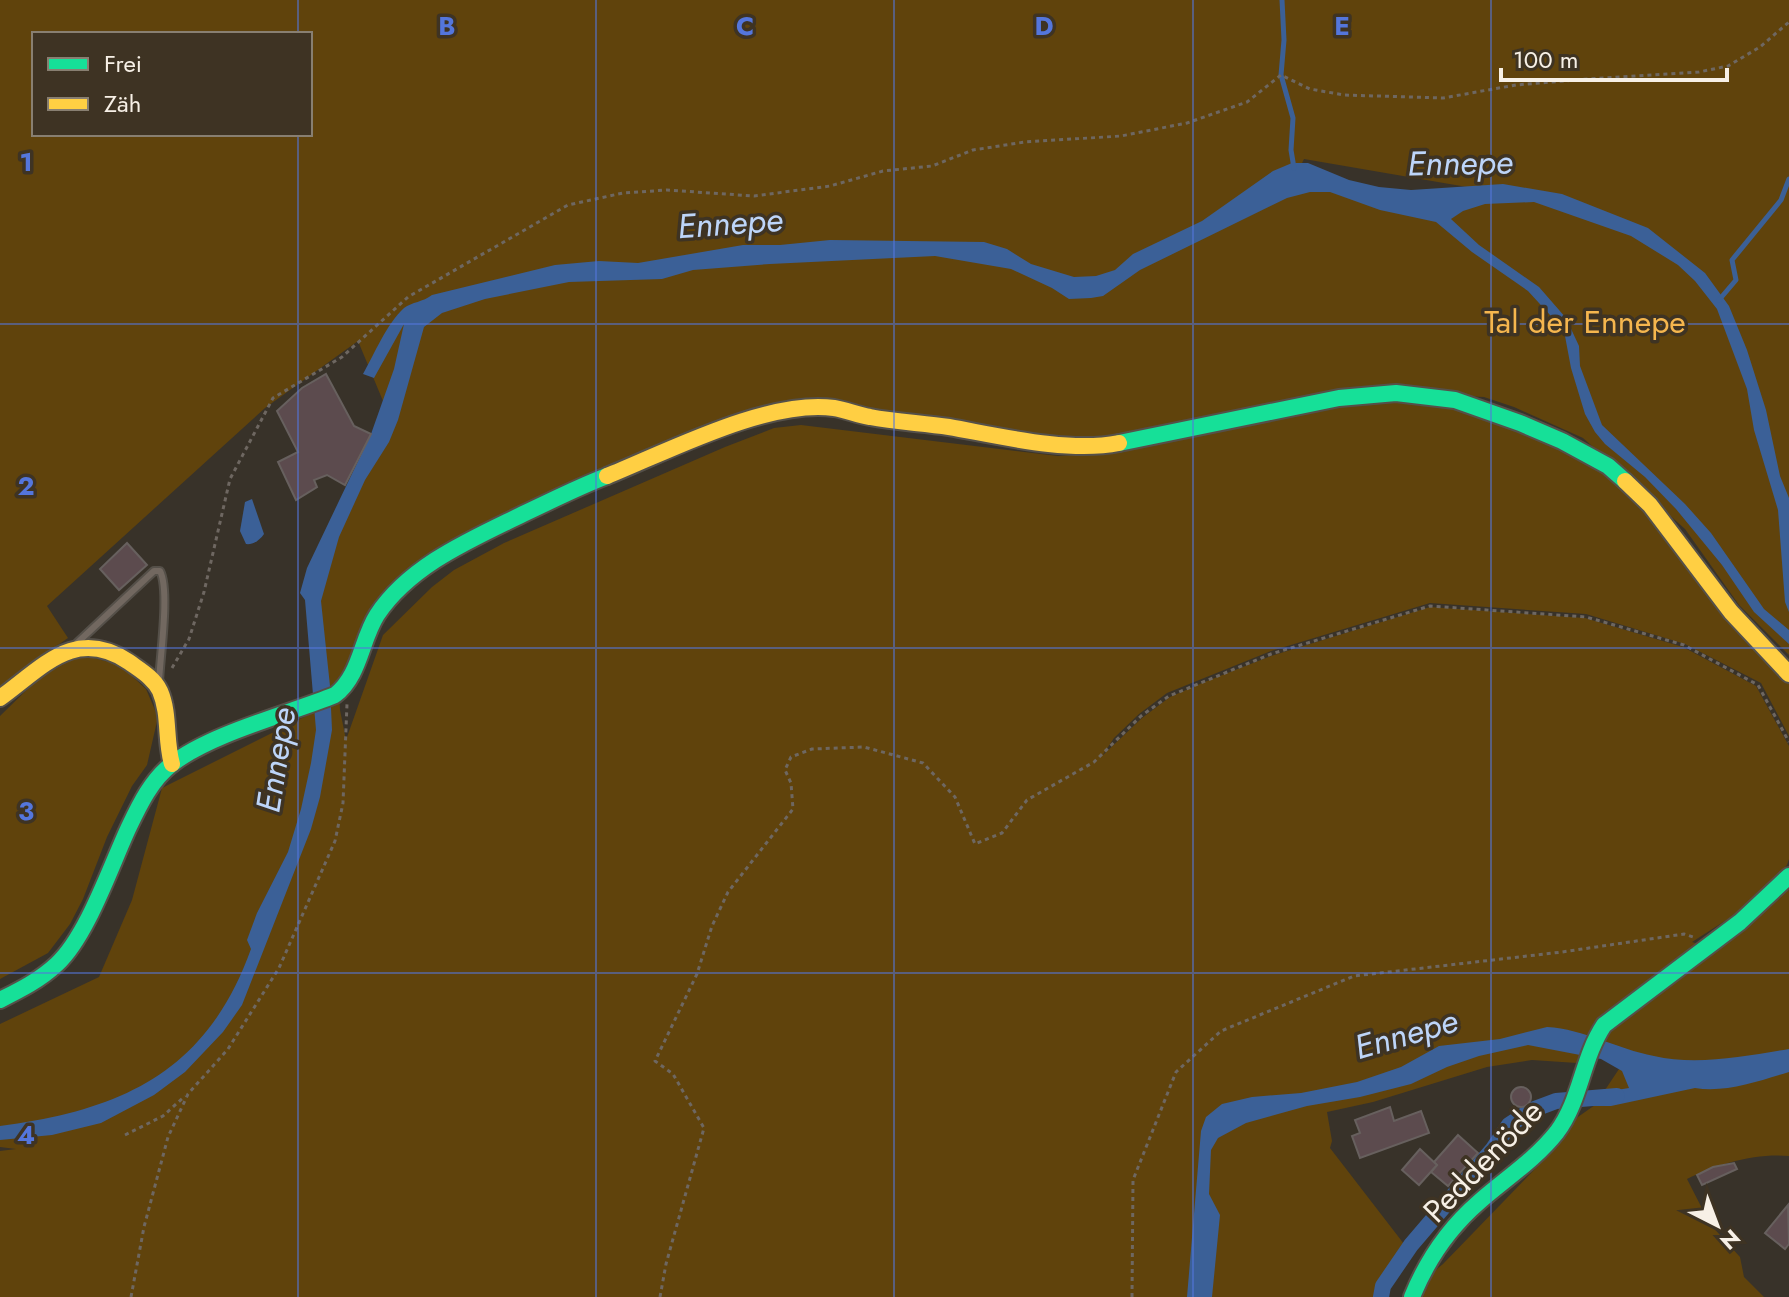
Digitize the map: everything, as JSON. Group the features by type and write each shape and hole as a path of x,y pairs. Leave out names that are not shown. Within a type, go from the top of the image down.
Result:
{"street":[{"path":"0,1000 31,984 58,963 78,937 152,784 172,764 209,743 341,690 377,615 400,589 431,563 466,542 584,485 753,417 789,410 833,408 867,417 948,427 1006,439 1102,446 1339,398 1396,393 1455,400 1551,436 1608,466 1650,505 1731,612 1789,674"},
{"path":"0,698 71,649 89,646 110,651 137,667 159,690 172,764"},
{"path":"1710,945 1788,879"},
{"name":"Peddenöde","path":"1412,1297 1427,1262 1450,1231 1549,1140 1570,1108 1596,1035 1612,1017 1710,945"}],"lane":[{"path":"71,649 140,582 154,571 160,571 164,577 165,599 159,690"}],"path":[{"path":"159,690 189,639 204,592 230,479 273,398 342,357 408,297 568,205 623,193 667,190 754,196 830,186 883,171 932,166 973,150 1025,142 1121,136 1187,123 1247,102 1281,75 1310,89 1344,95 1443,98 1544,83 1699,72 1728,66 1760,47 1789,22"},
{"path":"660,1297 666,1264 704,1128 673,1074 655,1061 697,974 712,926 728,892 793,809 791,783 785,770 791,757 812,749 864,747 923,763 955,797 975,844 1002,833 1027,800 1094,762 1141,716 1169,696 1271,654 1430,606 1586,617 1684,645 1758,685 1789,742"},
{"path":"125,1135 163,1116 188,1094 228,1049 279,968 335,841 343,803 341,690"},
{"path":"1132,1297 1133,1180 1176,1072 1221,1031 1354,976 1562,952 1684,934 1710,945"},
{"path":"131,1297 144,1227 168,1137 188,1094"}],"green space":[{"name":"Tal der Ennepe","path":"0,0 1789,0 1789,655 1739,605 1685,529 1583,438 1484,397 1416,388 1108,439 1023,433 956,422 867,422 856,405 788,401 658,446 531,502 389,592 339,688 346,740 383,635 454,570 504,543 774,428 801,425 1058,456 1103,453 1314,409 1382,400 1459,406 1520,427 1603,471 1645,509 1789,683 1789,736 1761,683 1685,644 1586,614 1430,603 1271,651 1167,693 1114,738 1102,756 1142,718 1170,697 1271,656 1430,607 1585,618 1683,647 1756,686 1789,746 1789,859 1750,905 1692,942 1714,949 1789,888 1789,1156 1763,1156 1736,1161 1687,1179 1710,1224 1740,1257 1744,1277 1764,1297 1402,1297 1443,1264 1560,1143 1575,1119 1595,1105 1627,1057 1584,1038 1577,1063 1532,1060 1487,1067 1373,1102 1327,1112 1332,1141 1330,1148 1404,1244 1388,1297 0,1297 0,1151 16,1149 0,1147 0,1024 99,977 132,900 162,788 320,709 312,584 388,413 358,341 265,408 47,606 68,638 39,658 0,701","holes":["1304,159 1478,190 1352,192 1297,173"]},
{"path":"79,654 120,665 146,689 158,717 147,765 132,786 107,837 70,924 48,953 0,979 0,716 49,668"}],"water":[{"path":"1292,163 1308,163 1349,180 1379,187 1411,190 1503,184 1562,194 1648,228 1705,273 1729,306 1747,350 1766,410 1780,476 1789,498 1789,612 1785,602 1778,510 1754,430 1747,389 1717,309 1695,281 1678,265 1631,236 1534,202 1485,204 1463,211 1451,219 1479,245 1539,287 1566,318 1579,346 1580,366 1602,425 1711,533 1764,609 1789,630 1789,644 1754,612 1722,565 1676,509 1595,432 1585,414 1565,336 1528,291 1472,252 1436,222 1380,210 1330,192 1310,192 1287,198 1140,270 1103,296 1091,298 1069,299 1011,269 935,256 693,270 662,279 569,282 485,299 442,313 424,327 398,420 389,442 365,480 339,537 321,601 332,730 320,797 311,829 242,1005 223,1032 185,1072 154,1095 101,1123 52,1135 0,1140 0,1126 84,1109 155,1078 184,1055 210,1026 233,991 251,949 247,940 257,913 288,852 311,763 316,730 305,600 300,593 307,568 371,434 394,369 404,324 374,378 363,374 386,331 404,308 432,295 555,265 599,261 638,263 743,245 830,240 984,242 1007,249 1031,264 1074,277 1096,276 1115,270 1133,254 1202,221 1273,171"},
{"path":"252,499 264,534 256,542 246,544 240,531 245,502"},
{"path":"1547,1027 1574,1031 1640,1053 1670,1059 1722,1059 1789,1049 1789,1072 1730,1088 1695,1088 1611,1106 1592,1106 1598,1093 1629,1088 1622,1071 1601,1059 1528,1045 1479,1056 1411,1084 1307,1106 1246,1123 1218,1138 1211,1150 1209,1194 1220,1215 1212,1297 1187,1297 1201,1131 1206,1117 1222,1104 1357,1082 1401,1067 1439,1046 1500,1039"}],"building":[{"path":"326,374 354,426 371,434 345,485 327,475 314,480 317,487 296,500 278,462 298,452 277,411 302,388"},
{"path":"127,543 147,565 119,590 100,569"},
{"path":"1517,1087 1525,1087 1531,1097 1525,1107 1517,1107 1511,1101 1511,1093"},
{"path":"1390,1107 1394,1121 1421,1111 1429,1133 1360,1158 1352,1136 1360,1133 1355,1120"},
{"path":"1458,1135 1478,1153 1448,1186 1431,1172 1437,1165 1434,1162"},
{"path":"1420,1149 1437,1165 1419,1185 1402,1170"},
{"path":"1734,1163 1737,1169 1702,1185 1697,1175 1713,1167"},
{"path":"1788,1205 1789,1244 1785,1249 1765,1233"}],"waterway":[{"path":"1282,0 1284,40 1281,75 1293,118 1291,150 1294,168"},
{"path":"1719,300 1736,280 1732,260 1781,200 1789,179"},
{"path":"1381,1297 1383,1286 1411,1245 1493,1149 1509,1125 1532,1110 1556,1101 1617,1096"}],"traffic: fast":[{"path":"1119,443 1339,398 1396,393 1455,400 1520,423 1608,466 1625,481"},
{"path":"0,1000 44,975 68,952 88,919 141,803 165,770 207,743 335,695 350,678 377,615 391,597 424,568 463,544 607,476"},
{"path":"1412,1297 1432,1258 1458,1223 1557,1132 1565,1120 1604,1025 1740,922 1789,876"}],"traffic: slow":[{"path":"607,476 719,429 779,411 808,407 834,408 880,419 1056,445 1119,443"},
{"path":"1625,481 1650,505 1731,612 1789,674"},
{"path":"0,698 60,655 76,649 92,648 110,652 142,671 160,691 172,764"}],"water label":[{"name":"Ennepe","path":"1460,163"},
{"name":"Ennepe","path":"730,223"},
{"name":"Ennepe","path":"276,760"},
{"name":"Ennepe","path":"1406,1034"}]}
